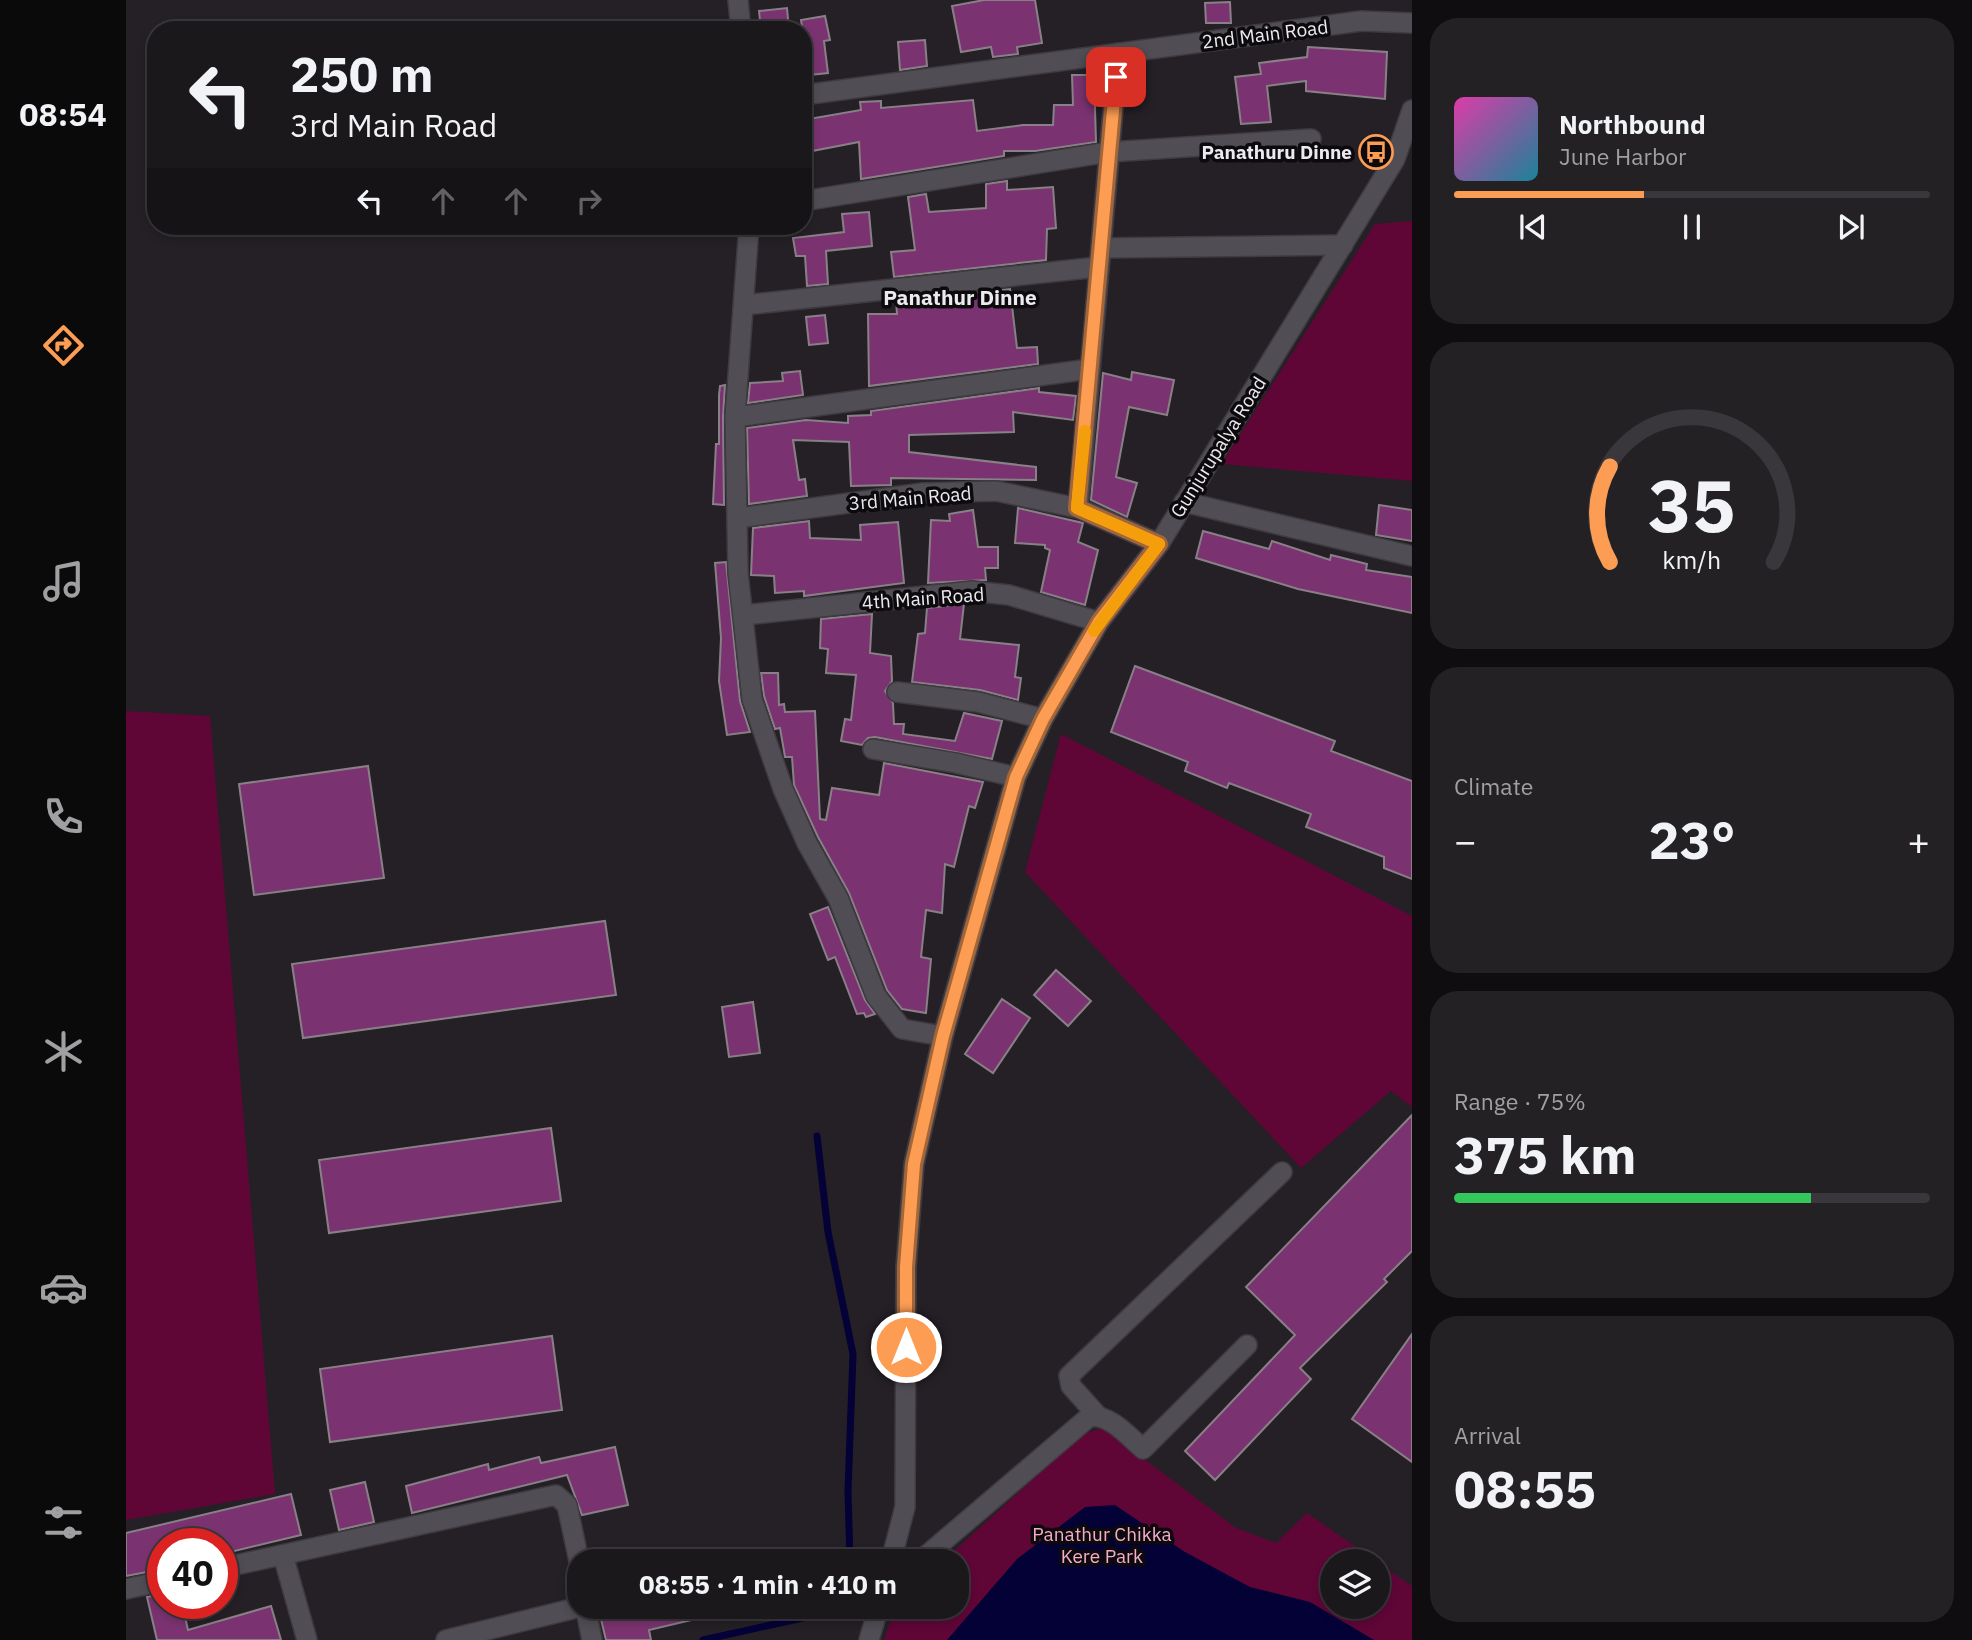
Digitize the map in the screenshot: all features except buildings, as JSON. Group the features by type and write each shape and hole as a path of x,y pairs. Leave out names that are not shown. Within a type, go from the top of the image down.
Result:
{"street":[{"path":"738,0 740,21"},
{"name":"2nd Main Road","path":"812,95 1361,21 1412,23"},
{"path":"1077,508 1118,52"},
{"name":"Gunjurupalya Road","path":"894,1549 905,1507 906,1267 914,1164 943,1036 1016,777 1043,719 1099,622 1159,544 1395,159 1412,110"},
{"path":"812,200 1109,152 1311,139"},
{"path":"748,235 735,417 738,573 752,699 778,777 807,843 838,898 876,996 902,1029 943,1036"},
{"path":"744,306 1100,258 1343,245"},
{"path":"735,417 1090,369"},
{"name":"3rd Main Road","path":"738,518 923,493 996,491 1077,508 1159,544"},
{"path":"1184,502 1412,556"},
{"name":"4th Main Road","path":"744,615 972,591 1009,595 1099,622"},
{"path":"897,692 978,702 1043,719"},
{"path":"873,749 956,762 1016,777"},
{"path":"1247,1345 1143,1449 1106,1419 1097,1415 1070,1386 1069,1376 1282,1172"},
{"path":"934,1549 1088,1417 1097,1415"},
{"path":"238,1565 556,1495 567,1505 576,1549"},
{"path":"283,1555 307,1640"},
{"path":"126,1589 147,1584"},
{"path":"446,1640 567,1610"},
{"path":"587,1619 593,1640"},
{"path":"869,1640 875,1619"}],"green space":[{"path":"1412,221 1412,481 1221,464 1375,224"},
{"path":"126,711 210,716 275,1494 126,1520"},
{"path":"1061,734 1412,916 1412,1107 1391,1091 1301,1168 1025,872"},
{"name":"Panathur Chikka Kere Park","path":"1103,1428 1236,1528 1276,1543 1307,1513 1359,1549 1320,1549 1320,1619 1390,1619 1390,1571 1412,1586 1412,1640 884,1640 891,1619 969,1619 969,1549 956,1549 1083,1434"}],"shaded area":[{"path":"1115,1505 1185,1552 1250,1587 1310,1602 1320,1608 1320,1619 1339,1619 1374,1640 947,1640 965,1619 969,1619 969,1615 1017,1559 1085,1507"}],"waterway":[{"path":"817,1136 828,1232 853,1354 848,1491 850,1549"},
{"path":"703,1640 798,1619"}],"slow traffic":[{"path":"1085,431 1077,508 1159,544 1094,631"}],"place":[{"name":"Panathuru Dinne","path":"1376,152"}],"district":[{"name":"Panathur Dinne","path":"960,298"}],"route":[{"path":"906,1347 906,1267 914,1164 943,1036 1016,777 1043,719 1099,622 1159,544 1077,508 1116,77"}]}
